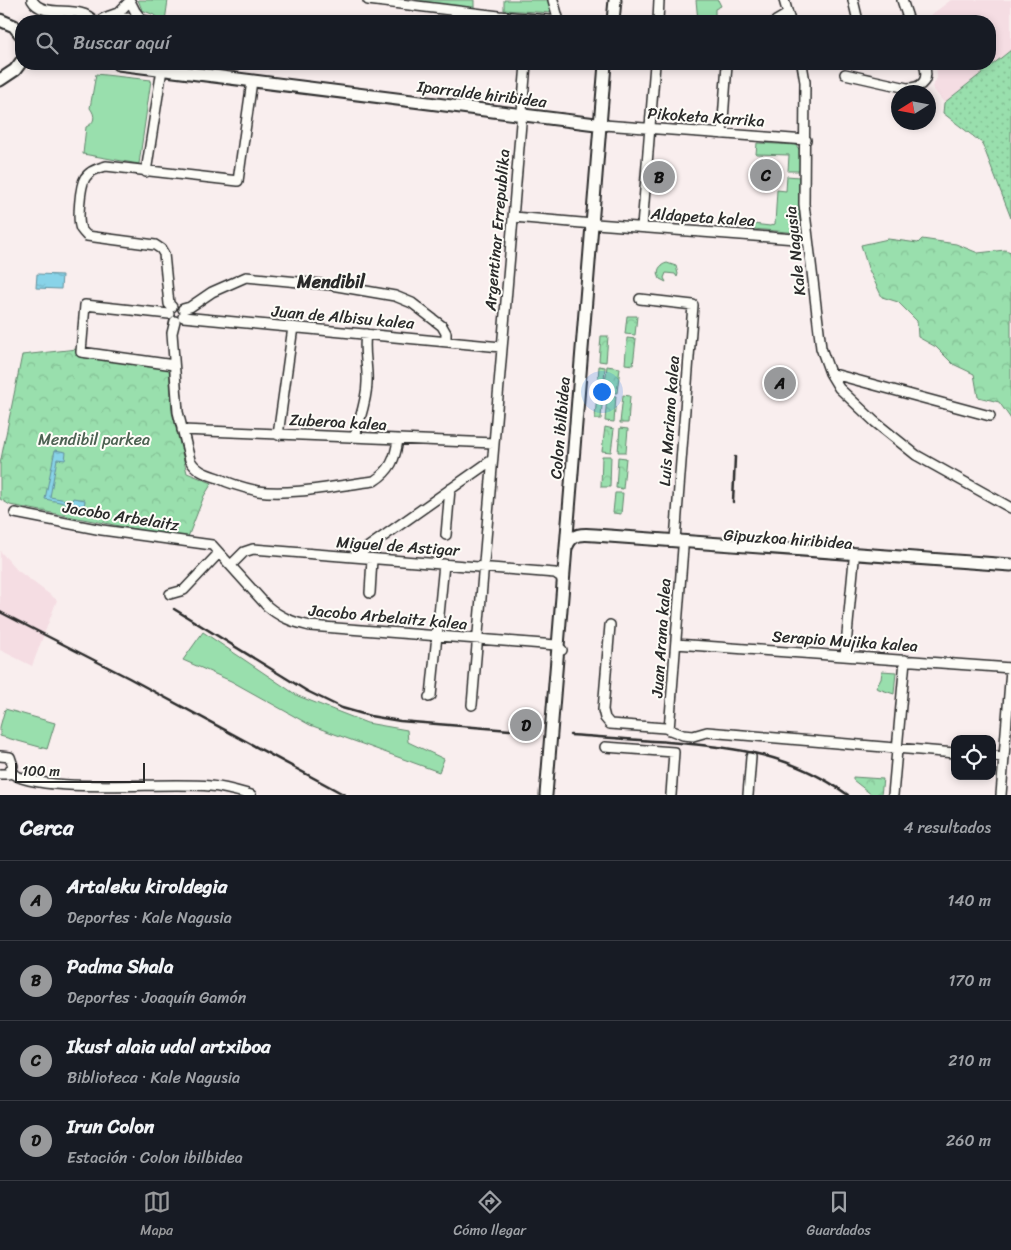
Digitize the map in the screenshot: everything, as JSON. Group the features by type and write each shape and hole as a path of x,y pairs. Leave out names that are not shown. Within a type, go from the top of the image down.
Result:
{"main road":[{"path":"611,0 614,13"},
{"path":"0,20 15,27"},
{"name":"Iparralde hiribidea","path":"176,70 602,125"},
{"name":"Colon ibilbidea","path":"551,795 564,583 573,519 602,125 608,70"},
{"name":"Colon ibilbidea","path":"546,795 569,548 595,224"},
{"name":"Gipuzkoa hiribidea","path":"573,519 578,530 595,535"},
{"name":"Gipuzkoa hiribidea","path":"569,548 581,534 854,560 1011,571"},
{"name":"Gipuzkoa hiribidea","path":"569,548 584,541 679,544 1011,565"}],"street":[{"path":"32,0 41,9 87,15"},
{"path":"368,0 398,2 493,15"},
{"path":"553,0 557,15"},
{"path":"658,15 659,0"},
{"path":"784,0 788,15"},
{"path":"854,0 857,15"},
{"path":"902,0 907,15"},
{"path":"112,15 118,13 130,1 139,15"},
{"path":"146,172 155,70"},
{"name":"Argentinar Errepublika","path":"472,705 526,70"},
{"path":"642,228 655,70"},
{"path":"722,134 727,70"},
{"name":"Kale Nagusia","path":"803,70 806,82 804,204 821,348 830,373 839,388 875,422 916,455 1011,508"},
{"path":"845,74 907,88 917,88 923,84 926,76 925,70"},
{"path":"180,316 170,318 162,249 155,245 86,236 81,229 81,188 86,176 95,169 106,166 238,181 252,81"},
{"name":"Pikoketa Karrika","path":"602,125 806,140"},
{"name":"Aldapeta kalea","path":"514,217 808,240"},
{"path":"398,440 391,465 385,474 374,480 283,492 258,491 197,470 190,460 182,430 174,365 172,333 180,316 212,292 246,277 331,285 395,296 412,302 442,326 446,333 446,341"},
{"name":"Luis Mariano kalea","path":"640,298 693,305 679,544"},
{"path":"170,310 85,305 81,352 174,365"},
{"name":"Juan de Albisu kalea","path":"170,310 179,306 180,316 501,347"},
{"path":"278,435 292,327"},
{"path":"355,437 368,381 364,353 366,334"},
{"path":"830,373 990,416"},
{"name":"Zuberoa kalea","path":"182,430 494,443"},
{"path":"354,557 492,460"},
{"path":"446,535 450,489"},
{"name":"Jacobo Arbelaitz","path":"15,514 102,530 212,546 231,565"},
{"name":"Juan Arana kalea","path":"672,731 679,544"},
{"name":"Miguel de Astigar","path":"231,565 244,552 253,549 554,573 561,577 564,583"},
{"path":"170,594 184,590 219,553"},
{"path":"370,592 372,559"},
{"path":"845,656 854,560"},
{"path":"429,697 431,696 438,637 444,564"},
{"name":"Jacobo Arbelaitz kalea","path":"231,565 267,606 277,614 288,620 310,626 560,649"},
{"path":"610,625 604,710 605,718 610,724 665,728 679,735 693,736 707,732 951,754"},
{"name":"Serapio Mujika kalea","path":"676,644 1011,669"},
{"path":"894,795 905,660"},
{"path":"1002,795 1004,757 1009,729 1011,669"},
{"path":"605,747 674,752 671,795"},
{"path":"0,756 7,756 12,760 13,766 10,772 5,775 0,774"},
{"path":"996,756 1004,757"},
{"path":"748,795 751,757"},
{"path":"10,772 17,778 25,781 54,786 111,788 210,786 251,795"}],"shaded area":[{"path":"951,0 1011,0 1011,50 996,62 996,15 931,15"},
{"path":"936,70 986,70 944,103 936,92 936,85 933,85 937,78"},
{"path":"0,551 17,570 57,600 32,666 0,650"}],"green space":[{"path":"138,0 168,0 166,15 154,15 142,10"},
{"path":"401,0 474,0 474,9"},
{"path":"504,0 549,0 552,13 504,10"},
{"path":"696,0 718,0 721,6 715,9 715,15 697,15"},
{"path":"1011,50 1011,218 982,143 943,113 944,103 986,70 996,70 996,62"},
{"path":"96,74 151,80 139,164 83,154 86,127 94,119 90,108"},
{"path":"757,143 796,145 801,152 800,171 788,171 789,155 756,154"},
{"path":"787,176 799,177 799,233 753,229 753,224 770,226 775,224 777,190 786,191"},
{"path":"888,239 918,243 922,239 956,244 978,253 1005,250 1011,252 1011,419 999,402 978,397 974,374 953,364 936,347 918,337 917,321 898,302 882,297 868,268 861,245"},
{"path":"667,263 676,266 678,274 677,277 675,274 666,273 664,278 666,282 660,279 658,271 662,265"},
{"path":"627,316 637,316 635,335 625,334"},
{"path":"601,336 608,336 606,362 599,361"},
{"path":"627,338 636,339 633,365 625,364"},
{"name":"Mendibil parkea","path":"77,349 169,367 172,412 187,473 212,483 204,496 188,537 156,533 10,505 0,499 0,464 22,355"},
{"path":"599,366 605,367 601,419 595,419"},
{"path":"607,366 620,368 617,393 604,392"},
{"path":"607,395 616,396 614,422 605,421"},
{"path":"623,395 630,396 628,423 620,423"},
{"path":"605,427 614,429 611,452 602,451"},
{"path":"620,428 628,429 626,452 618,452"},
{"path":"602,456 611,456 610,487 601,487"},
{"path":"618,457 626,458 623,489 616,488"},
{"path":"615,493 623,493 621,514 613,513"},
{"path":"203,632 298,696 367,723 407,730 408,742 444,759 439,772 310,725 231,681 183,660"},
{"path":"882,671 896,672 894,694 876,688 881,679"},
{"path":"5,709 55,723 47,749 0,736 0,727"},
{"path":"853,777 883,779 881,795 872,795 853,780"}],"water":[{"path":"37,274 62,275 61,289 36,288"},
{"path":"55,450 66,452 65,460 57,459 50,497 72,501 73,498 85,500 84,507 45,499"}],"railway":[{"path":"733,502 735,457"},
{"path":"174,609 307,691 342,708 370,716 400,721 510,730"},
{"path":"0,612 129,678 345,795"},
{"path":"570,735 693,744 740,750 762,755 806,770 848,795"}],"place":[{"name":"Ikust alaia udal artxiboa","path":"766,175"},
{"name":"Padma Shala","path":"659,177"},
{"name":"Artaleku kiroldegia","path":"780,383"},
{"name":"Irun Colon","path":"526,725"}],"district":[{"name":"Mendibil","path":"331,282"}]}
